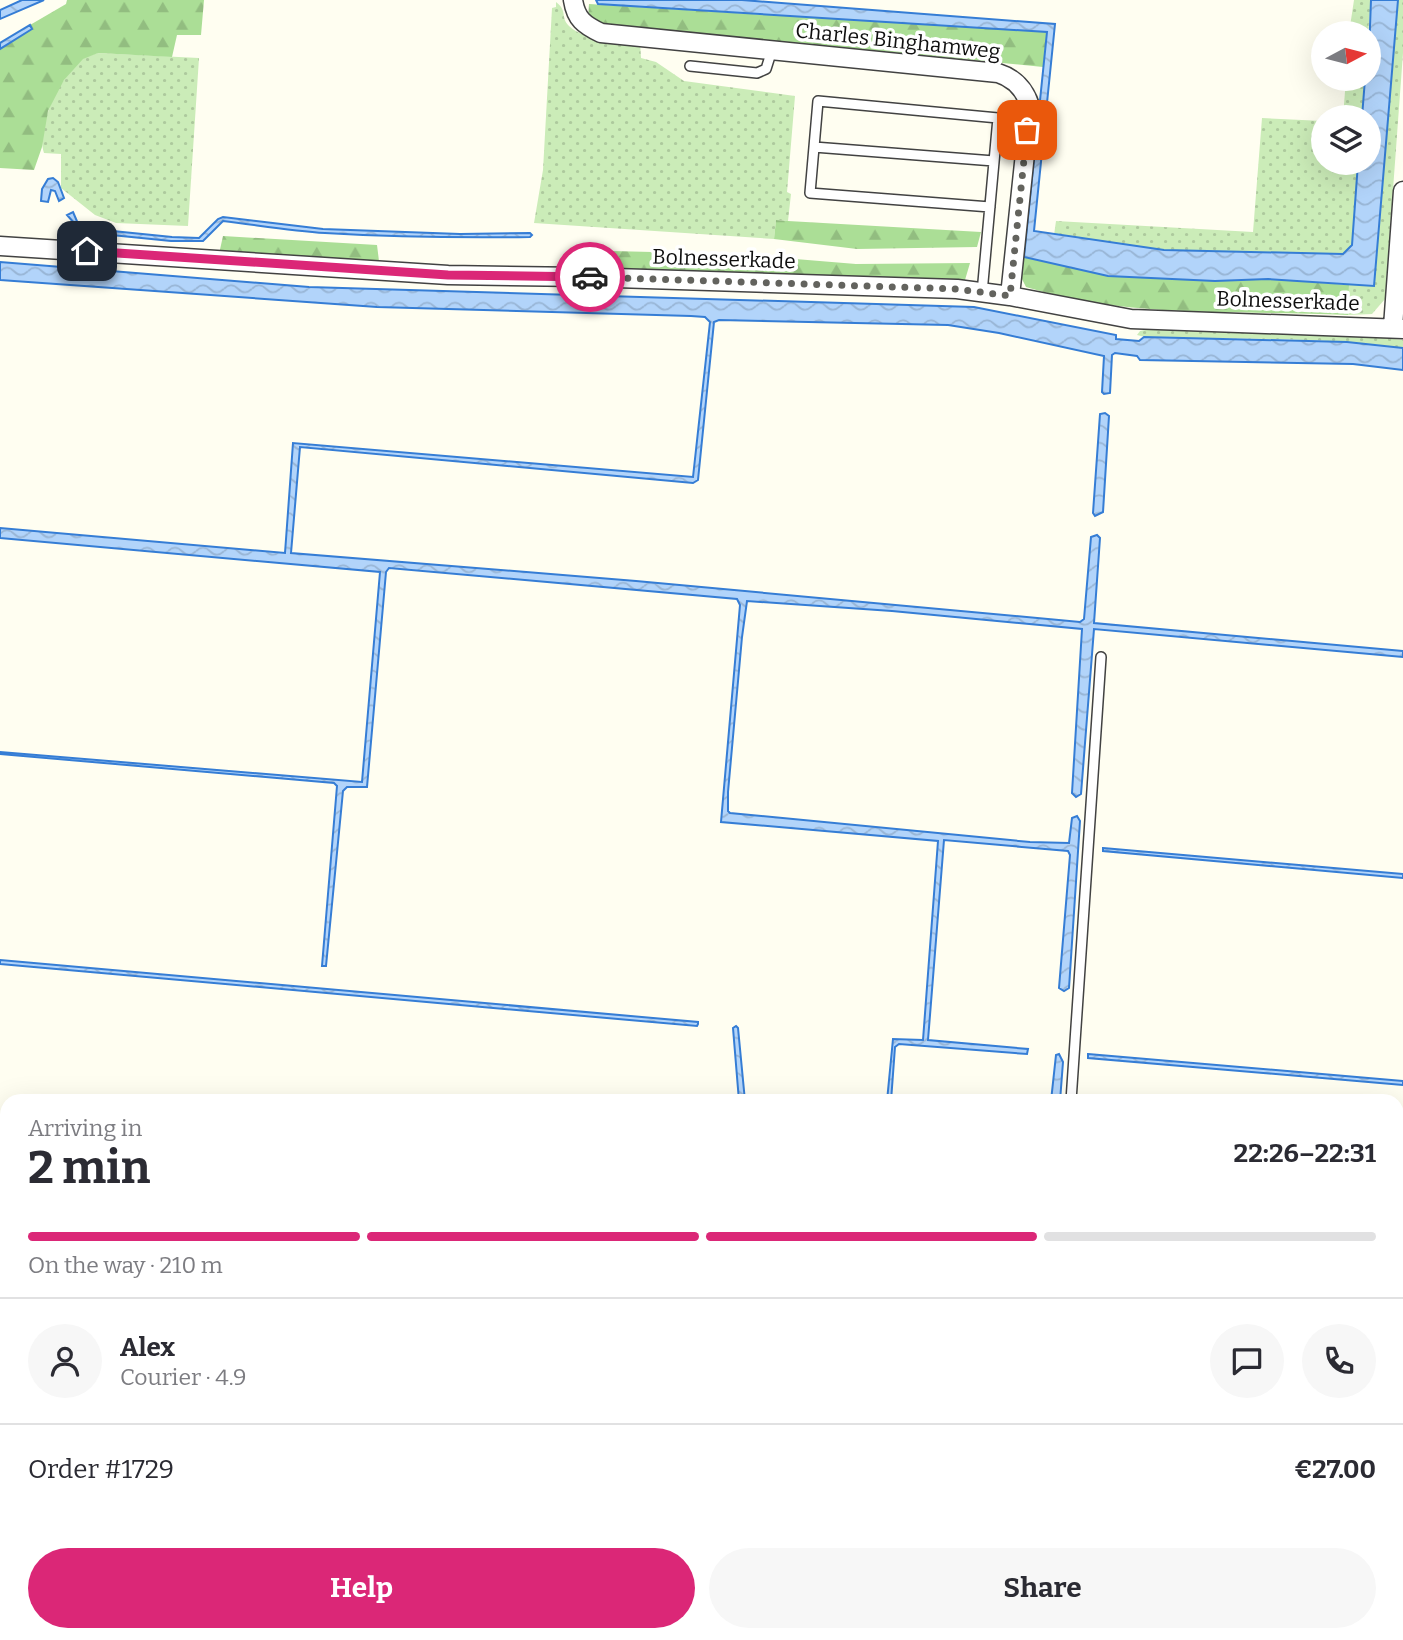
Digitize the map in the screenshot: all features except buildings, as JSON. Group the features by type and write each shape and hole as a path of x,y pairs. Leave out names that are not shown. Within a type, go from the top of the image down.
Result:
{"street":[{"name":"Charles Binghamweg","path":"573,0 575,13 584,25 601,33 998,73 1006,76 1020,87 1030,106 1010,296"},
{"path":"1398,328 1403,191"},
{"name":"Bolnesserkade","path":"0,246 448,275 957,289 1010,296 1131,319 1398,328"}],"lane":[{"path":"690,66 757,73 766,69 772,50"},
{"path":"982,293 990,207 998,118 818,100 810,193 990,207"},
{"path":"814,147 994,161"},
{"path":"1071,1094 1101,657"}],"green space":[{"path":"67,0 204,0 201,35 177,35 172,57 98,53 83,59 64,80 48,111 42,147 34,170 0,168 0,49 32,28 30,25 66,4"},
{"path":"1354,0 1371,0 1369,21 1351,21"},
{"path":"1398,0 1403,0 1403,53 1385,299 1372,314 1348,315 1349,285 1374,285"},
{"path":"556,2 562,8 566,23 576,31 603,39 640,41 641,58 656,62 684,81 795,96 787,192 791,194 788,221 776,220 774,239 534,223 543,170 552,8 556,7"},
{"path":"589,4 1047,32 1043,67 601,24 588,19"},
{"path":"97,53 199,58 188,226 116,223 95,215 61,188 61,154 44,153 43,130 58,89 66,77 84,58"},
{"path":"1345,91 1364,91 1363,105 1344,105"},
{"path":"1262,118 1311,120 1311,175 1357,175 1352,246 1343,254 1164,250 1054,235 1056,221 1253,232"},
{"path":"776,220 981,232 977,247 857,249 774,239"},
{"path":"223,236 377,245 379,261 219,254"},
{"path":"571,250 734,254 856,264 970,263 965,280 573,269"},
{"path":"1018,256 1108,276 1215,281 1268,279 1349,285 1348,315 1145,309 1065,297 1026,287 1020,275"},
{"path":"1155,328 1323,331 1403,340 1403,348 1306,340 1137,335 1140,331"}],"water":[{"path":"22,0 44,0 0,19 0,10"},
{"path":"596,0 742,0 1055,24 1034,231 1164,250 1343,254 1352,245 1357,175 1381,175 1381,105 1363,105 1364,91 1381,91 1381,21 1370,21 1371,0 1398,0 1374,286 1268,279 1215,281 1108,276 1024,257 1047,32 598,4"},
{"path":"30,25 32,29 0,49 0,43"},
{"path":"53,178 58,182 64,198 59,201 55,191 51,190 48,202 41,201 42,189 48,179"},
{"path":"73,212 79,226 83,228 172,237 199,238 223,217 323,229 532,235 479,237 351,234 300,231 223,221 203,241 171,241 82,232 67,215"},
{"path":"0,262 309,287 974,307 1116,335 1116,339 1139,341 1144,337 1347,342 1403,348 1403,370 1353,364 1140,360 1137,356 1115,353 1112,355 1110,393 1104,394 1104,356 999,333 948,325 719,320 714,322 698,480 693,483 300,447 291,553 636,581 1080,622 1084,619 1091,537 1097,535 1100,538 1094,623 1403,651 1403,657 1094,629 1081,794 1076,797 1072,793 1082,629 892,611 747,601 728,792 730,813 1030,842 1069,843 1072,818 1077,816 1080,821 1069,988 1064,991 1059,988 1070,855 1068,851 944,840 928,1040 1028,1049 1027,1054 899,1044 895,1047 892,1094 888,1094 893,1039 923,1040 938,841 721,822 740,605 737,599 389,568 386,572 367,787 347,787 343,791 326,966 322,966 337,786 334,783 0,752 362,782 380,572 0,538 0,528 285,553 293,443 693,477 710,322 705,317 691,316 377,307 0,280"},
{"path":"1100,414 1109,416 1103,512 1095,516 1093,513"},
{"path":"1103,848 1403,874 1403,878 1103,851"},
{"path":"0,960 698,1022 698,1024 0,964"},
{"path":"733,1028 738,1028 744,1094 738,1094"},
{"path":"1059,1054 1063,1062 1061,1094 1052,1094 1056,1055"},
{"path":"1088,1054 1403,1081 1403,1085 1088,1058"}],"way so far":[{"path":"590,277 957,289 1010,296 1027,130"}],"route":[{"path":"87,251 448,275 590,277"}]}
